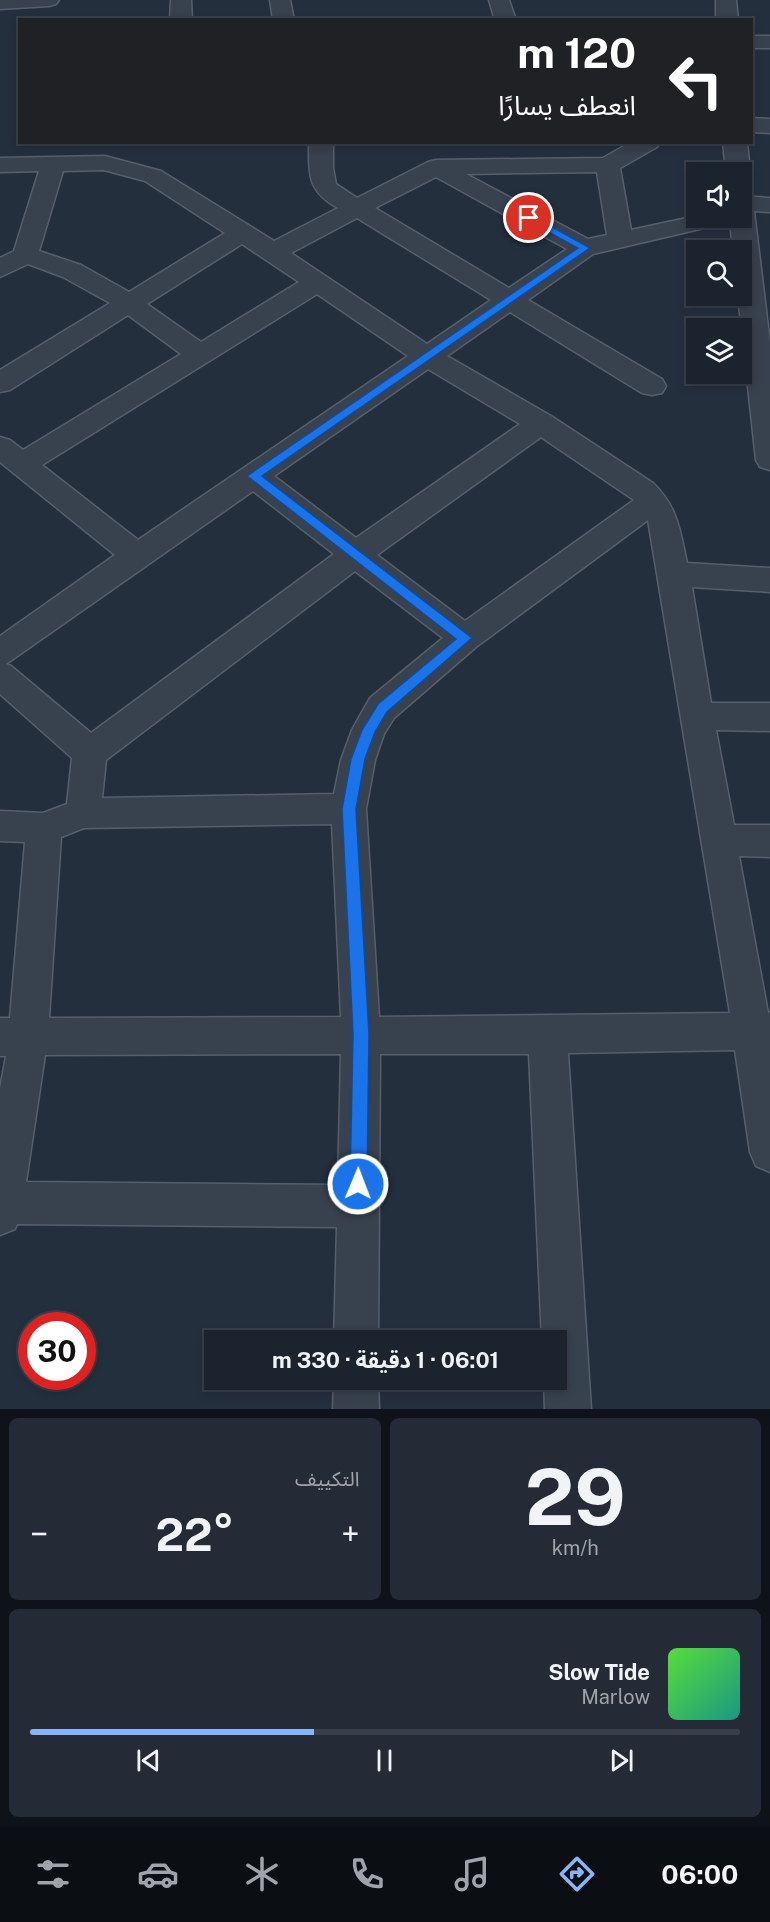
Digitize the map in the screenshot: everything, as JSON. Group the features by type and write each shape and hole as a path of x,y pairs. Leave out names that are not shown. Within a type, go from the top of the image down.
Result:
{"street":[{"path":"0,3 28,10 48,0"},
{"path":"181,0 181,18"},
{"path":"280,0 284,18"},
{"path":"500,0 505,18"},
{"path":"726,0 727,18"},
{"path":"753,42 770,42"},
{"path":"753,125 770,126"},
{"path":"321,144 321,180 326,189 336,198 357,208 652,386"},
{"path":"273,252 436,167 608,165 645,144"},
{"path":"735,144 737,162"},
{"path":"25,255 54,163"},
{"path":"0,165 105,163 132,168 153,176 273,252 428,357 541,423 643,491 653,501 662,516 674,574 720,840 761,1031 770,1152"},
{"path":"608,165 620,240"},
{"path":"436,167 585,248"},
{"path":"752,205 770,205"},
{"path":"0,653 136,556 585,248 686,226"},
{"path":"745,228 760,284 770,460"},
{"path":"0,383 242,233"},
{"path":"0,269 25,255 49,260 68,268 128,303 199,354"},
{"path":"136,556 10,456 199,354 316,283"},
{"path":"82,813 90,753 356,554 541,423"},
{"path":"253,476 465,638"},
{"path":"356,1330 361,1034 349,809 358,759 369,730 382,708 465,638 653,501"},
{"path":"674,574 770,580"},
{"path":"0,675 90,753"},
{"path":"697,716 770,717"},
{"path":"0,826 44,828 82,813 349,809"},
{"path":"44,828 14,1037 1,1209 358,1206"},
{"path":"720,840 770,841"},
{"path":"14,1037 548,1035 761,1031"},
{"path":"548,1035 568,1409"},
{"path":"356,1390 356,1409"}],"route":[{"path":"358,1184 361,1034 349,809 358,759 369,730 382,708 465,638 253,476 585,248 529,218"}]}
